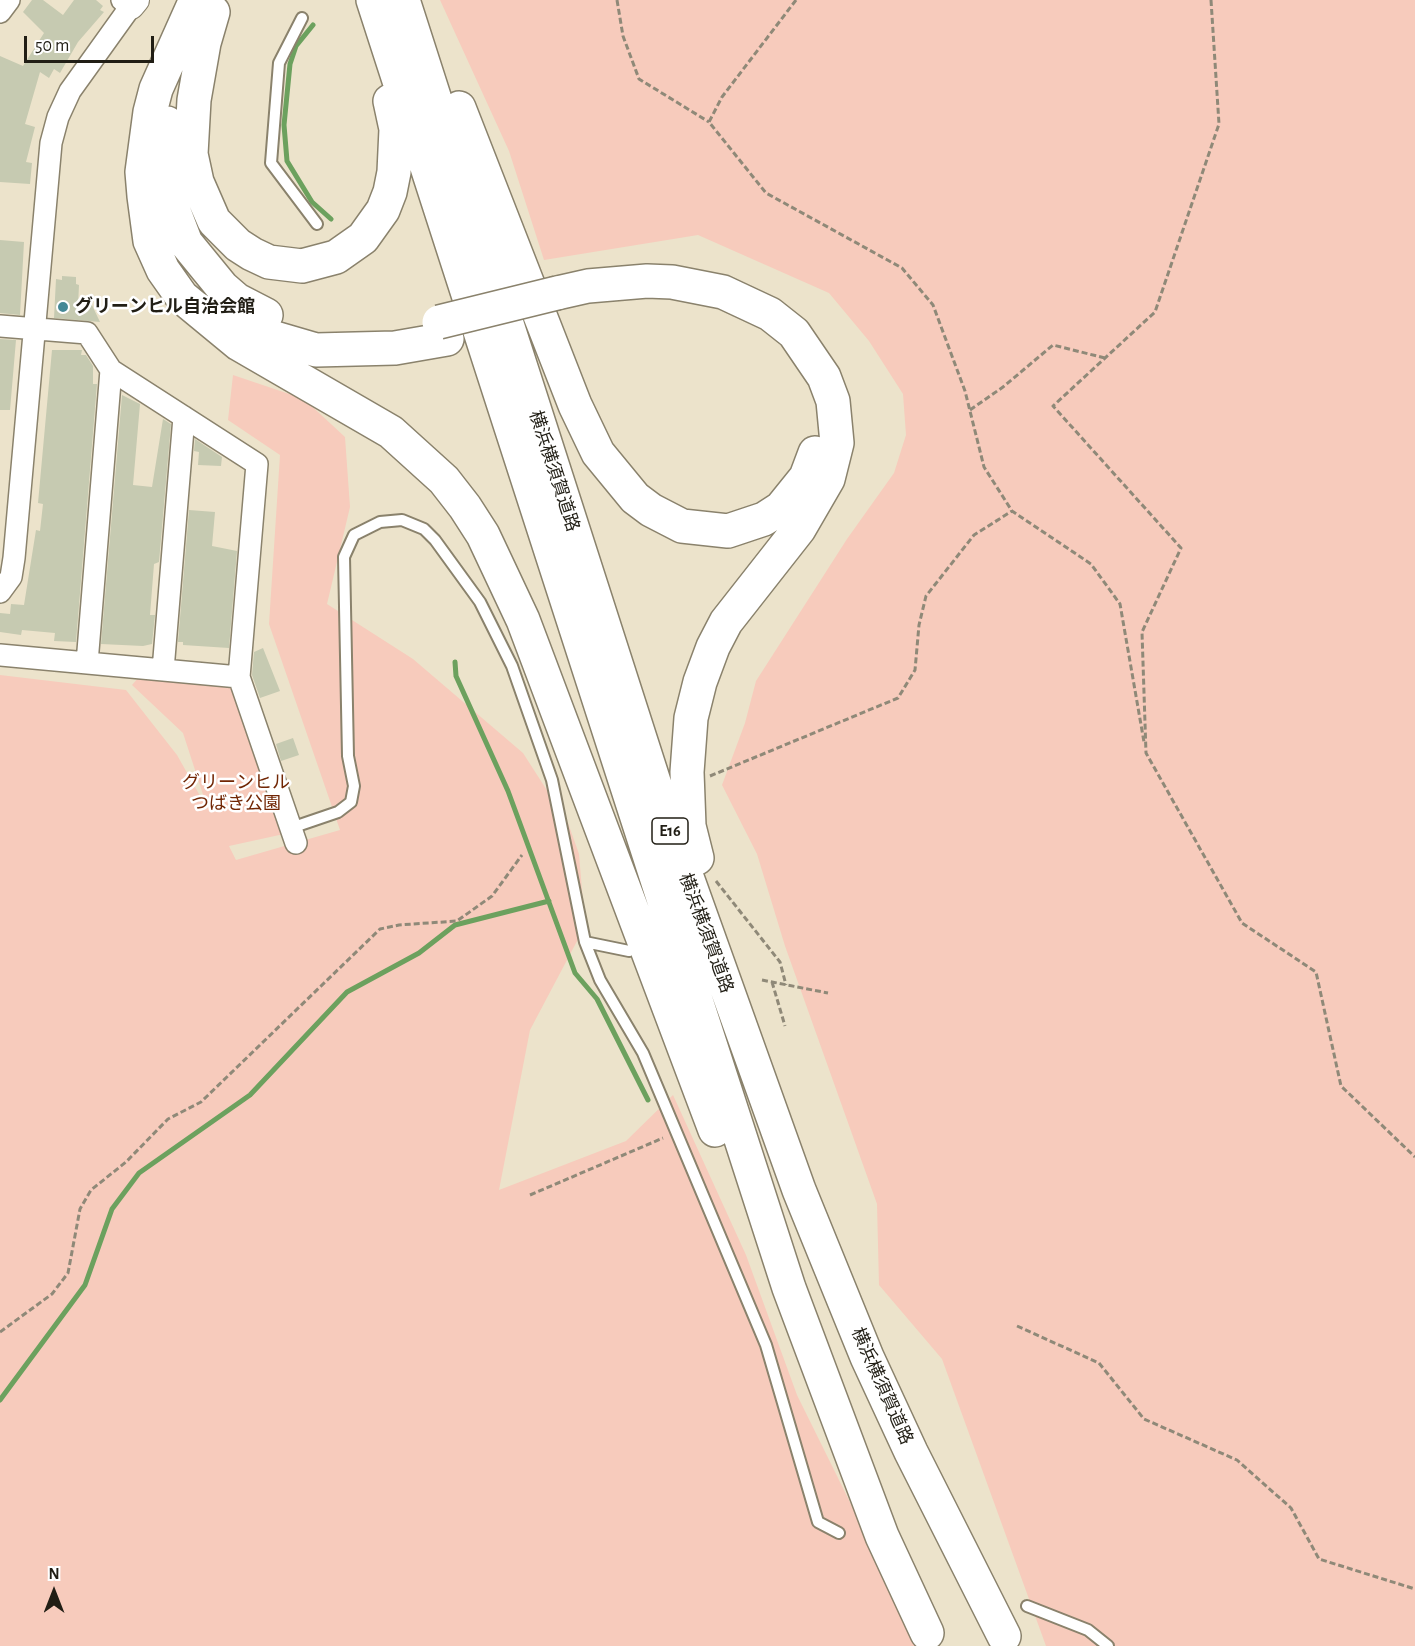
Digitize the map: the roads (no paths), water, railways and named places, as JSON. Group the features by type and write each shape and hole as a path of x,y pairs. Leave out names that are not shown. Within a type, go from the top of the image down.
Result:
{"highway":[{"path":"364,0 384,67 396,129 394,172 390,192 374,225 336,257 319,263 285,266 252,254 225,233 209,211 197,182 191,154 194,100 204,43 204,8 156,89 150,112 142,153 144,196 150,241 163,270 182,297 239,344 363,414 403,442 444,480 483,535 523,620 709,1115 843,1436"},
{"name":"横浜横須賀道路","path":"373,0 743,1149 843,1436 882,1536 927,1633"},
{"name":"横浜横須賀道路","path":"403,0 664,813 795,1179 849,1313 911,1452 1004,1636"},
{"path":"144,196 162,240 184,276 215,305 254,329 298,346 334,351 395,348 443,331 559,302 636,299 684,302 727,313 767,335 802,374 816,416 815,453 801,485 781,508 764,519 728,531 704,531 682,526 651,510 635,498 597,453 562,376 417,0"},
{"path":"204,43 187,68 170,111 165,128 164,160 167,193 175,218 186,243 204,267 237,300 264,315 298,327 343,332 443,331"},
{"path":"559,302 588,286 647,281 672,282 723,292 770,314 794,333 824,377 832,401 837,443 828,479 798,529 726,622 705,664 691,718 687,802 689,826 703,880 849,1313"}],"street":[{"path":"0,12 9,0"},
{"path":"0,592 11,577 14,558 51,143 58,117 88,63 130,2"},
{"path":"0,326 87,333 111,370 257,464 239,677 294,836"},
{"path":"87,663 111,370"},
{"path":"163,670 184,417"},
{"path":"0,655 239,677"}],"lane":[{"path":"302,18 279,63 271,164 317,224"},
{"path":"294,836 338,812 351,802 354,786 348,756 344,557 354,535 380,522 402,520 424,529 435,540 480,602 512,666 552,780 585,942 600,980 643,1053 766,1345 818,1522 839,1533"},
{"path":"585,942 629,951"},
{"path":"1027,1606 1088,1630 1108,1646"}],"waterway":[{"path":"313,25 296,46 290,64 284,125 287,161 312,202 331,219"},
{"path":"455,662 456,676 508,791 575,973 597,999 648,1100"},
{"path":"0,1400 85,1285 112,1209 139,1173 250,1095 347,992 419,953 455,925 549,901"}],"place":[{"name":"グリーンヒル自治会館","path":"63,307"}],"park label":[{"name":"グリーンヒル つばき公園","path":"236,793"}]}
